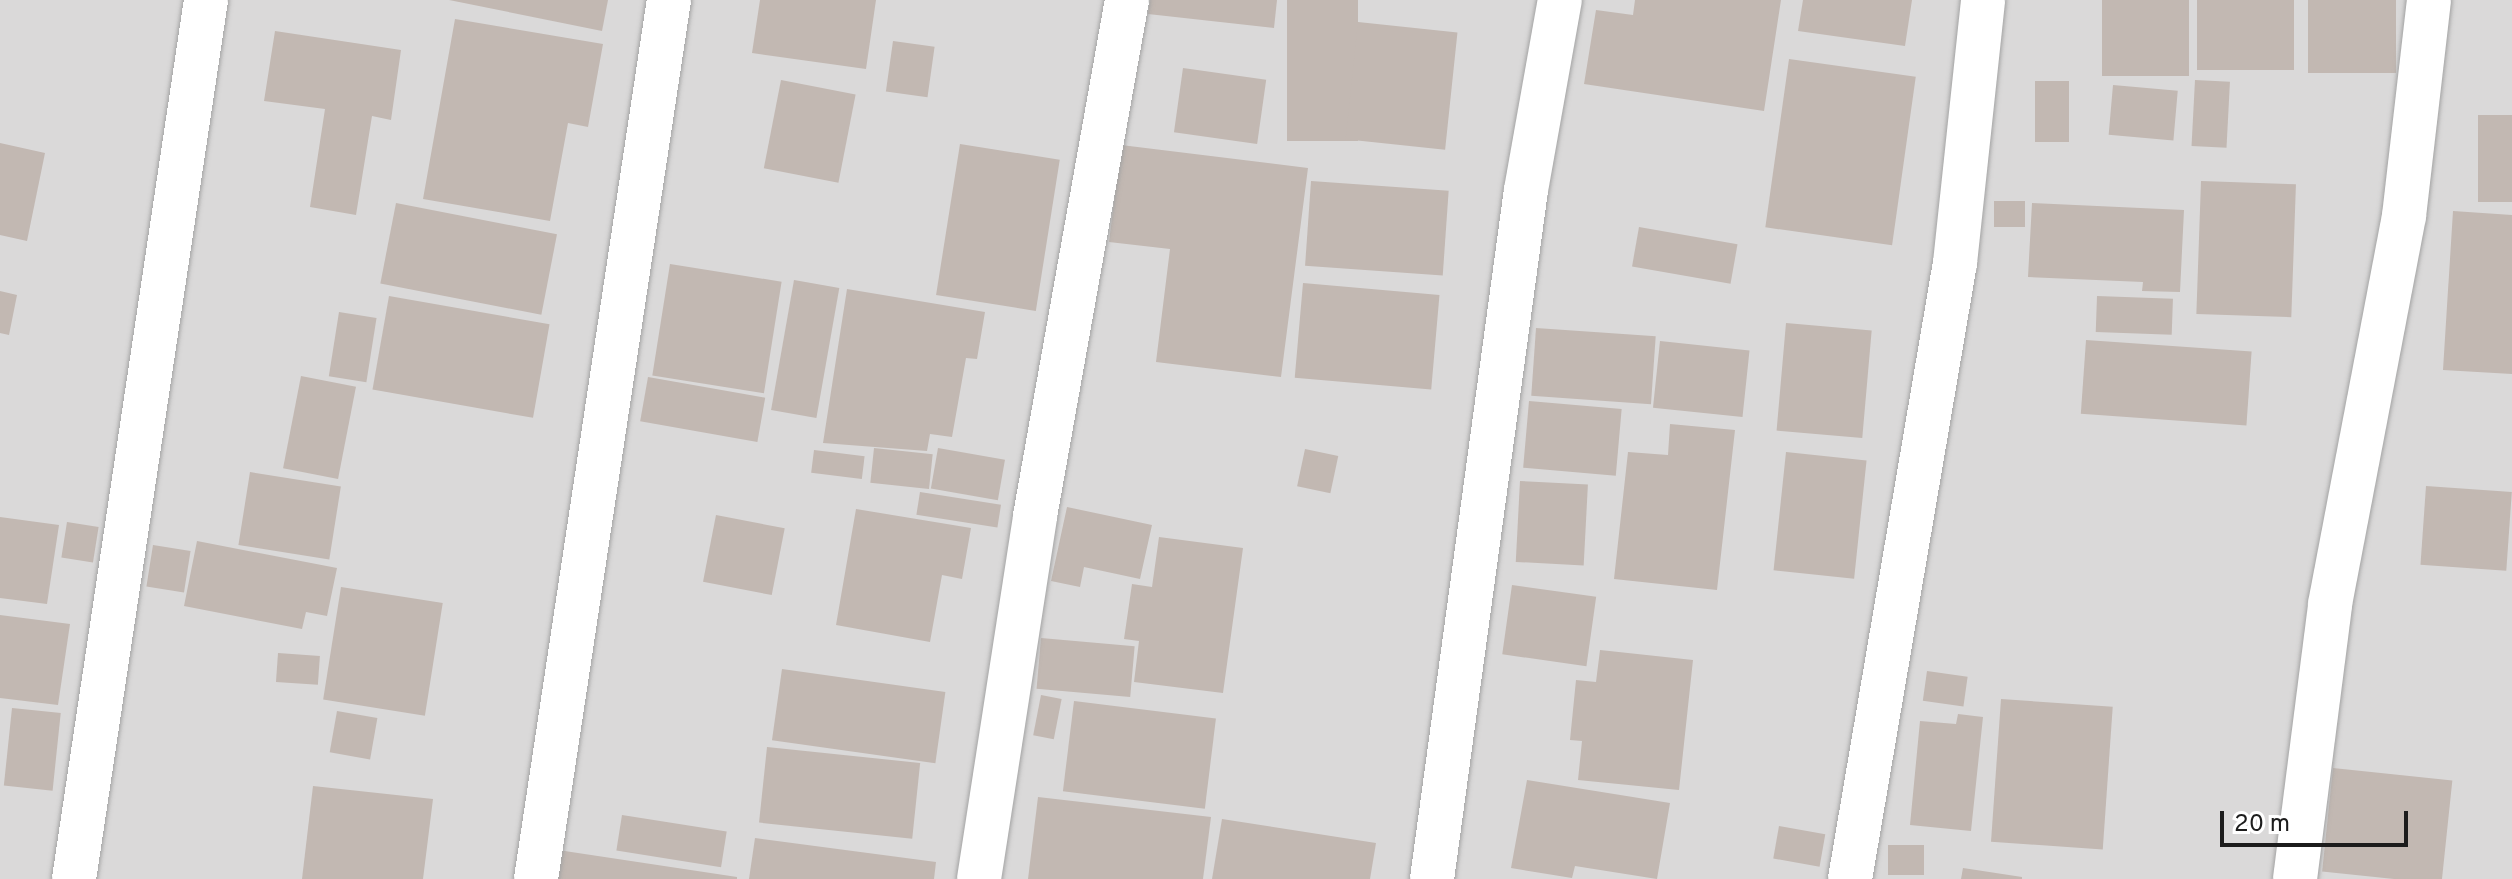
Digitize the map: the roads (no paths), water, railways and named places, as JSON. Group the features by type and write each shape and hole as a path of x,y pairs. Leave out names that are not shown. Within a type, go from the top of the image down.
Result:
{"street":[{"path":"74,879 206,0"},
{"path":"536,879 669,0"},
{"path":"979,879 1035,516 1127,0"},
{"path":"1432,879 1526,190 1560,0"},
{"path":"1850,879 1955,263 1983,0"},
{"path":"2295,879 2330,604 2404,216 2429,0"}]}
